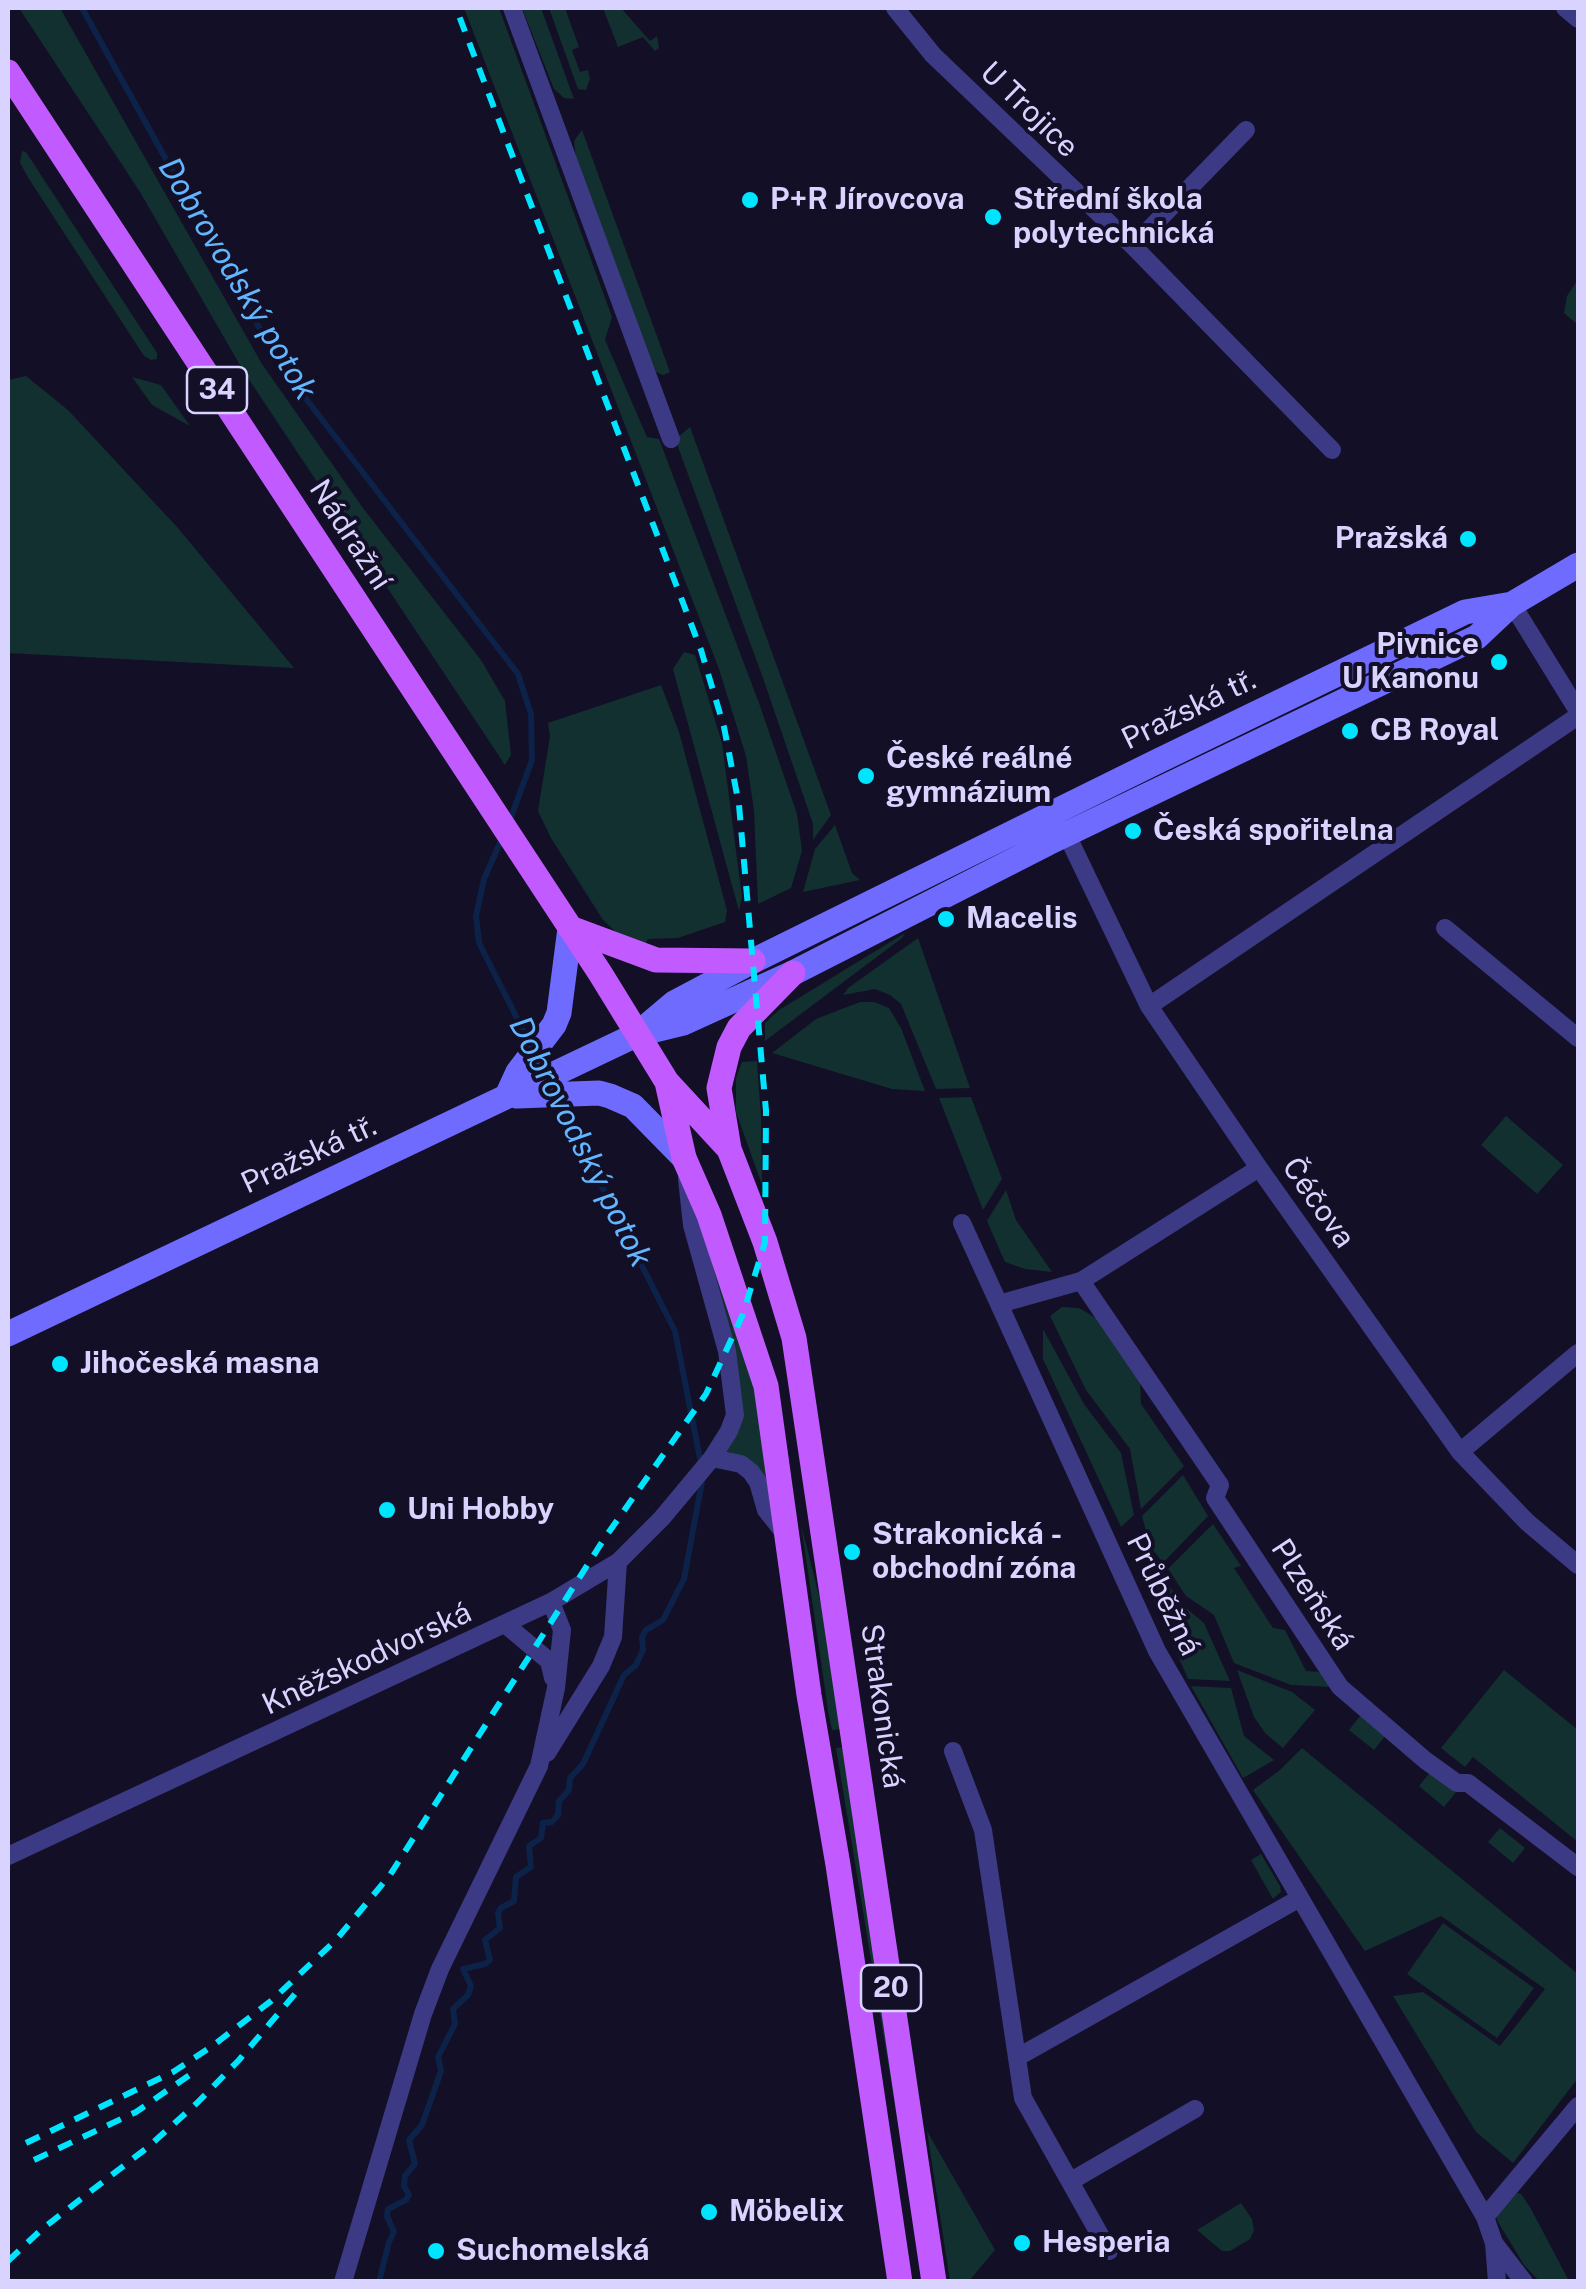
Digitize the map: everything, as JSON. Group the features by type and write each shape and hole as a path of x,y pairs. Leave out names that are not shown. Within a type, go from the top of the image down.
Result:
{"main road":[{"name":"Nádražní","path":"8,72 638,1034"},
{"path":"570,928 656,960 753,962"},
{"path":"729,1149 719,1088 729,1047 739,1028 793,973"},
{"path":"638,1034 667,1082"},
{"name":"20","path":"667,1082 729,1149"},
{"name":"20","path":"667,1082 684,1158 709,1215 766,1386 900,2282"},
{"name":"Strakonická","path":"729,1149 765,1242 794,1338 934,2282"}],"street":[{"path":"512,8 671,439"},
{"name":"U Trojice","path":"894,8 932,55 1133,246 1332,450"},
{"path":"1565,8 1578,19"},
{"path":"1133,246 1246,130"},
{"name":"Pražská tř.","path":"8,1334 520,1088 638,1034 683,1023 793,973 1067,835 1477,637 1512,604 1578,565"},
{"path":"1149,1006 1578,713 1512,604"},
{"name":"Pražská tř.","path":"638,1034 674,1002 753,962 1465,612 1512,604"},
{"name":"Čéčova","path":"1067,835 1149,1006 1259,1168 1460,1452 1528,1522 1578,1565"},
{"path":"570,928 559,1013 520,1088 572,1095 599,1093 633,1106 684,1158"},
{"path":"1445,928 1578,1038"},
{"name":"Kněžskodvorská","path":"8,1856 551,1602 618,1562 711,1460 730,1431 735,1415 727,1351 692,1226 684,1158"},
{"path":"999,1304 1081,1281 1259,1168"},
{"name":"Průběžná","path":"962,1223 1157,1651 1485,2216 1494,2243 1497,2282"},
{"name":"Plzeňská","path":"1081,1281 1220,1485 1215,1498 1340,1688 1426,1760 1458,1783 1468,1783 1578,1867"},
{"path":"1460,1452 1578,1353"},
{"path":"711,1460 740,1464 752,1472 766,1510 787,1536"},
{"path":"342,2282 434,1985 539,1766 601,1666 613,1638 618,1562"},
{"path":"539,1766 556,1688 562,1630 551,1602"},
{"path":"505,1624 549,1661 556,1688"},
{"path":"953,1751 983,1830 1023,2098 1109,2252"},
{"path":"1018,2057 1300,1898"},
{"path":"1485,2216 1578,2106"},
{"path":"1071,2181 1195,2109"},
{"name":"Průběžná","path":"1494,2243 1524,2282"}],"green space":[{"path":"19,8 60,8 262,364 363,508 481,660 505,701 511,755 505,765 244,372 140,192"},
{"path":"464,8 499,8 612,317 605,340 647,437 659,439 797,814 802,851 791,888 758,904 754,811 746,756 719,669"},
{"path":"522,8 541,8 574,99 564,98 554,89"},
{"path":"549,8 565,8 579,47 572,50 580,72 588,70 586,90 578,89"},
{"path":"603,8 621,8 650,41 657,36 659,48 655,51 643,37 618,47"},
{"path":"582,130 670,372 663,375 656,372 652,363 576,157 574,141"},
{"path":"22,151 157,353 157,359 144,356 29,179 20,163"},
{"path":"1578,279 1578,325 1564,313 1567,296"},
{"path":"26,376 68,410 178,528 294,668 8,653 8,380"},
{"path":"132,377 161,385 190,426 152,405"},
{"path":"690,427 831,815 813,840 813,824 763,678 678,447 678,437"},
{"path":"684,652 695,655 722,743 742,897 739,911 673,669"},
{"path":"661,685 679,732 727,910 725,922 678,938 648,939 644,946 620,936 603,920 538,811 550,736 548,723"},
{"path":"835,825 852,873 860,880 803,892 815,849"},
{"path":"905,933 765,1041 765,1023 779,1010"},
{"path":"918,938 970,1088 936,1089 901,1004 890,995 875,989 843,995"},
{"path":"860,1002 889,1008 901,1028 925,1091 892,1089 772,1053 816,1019"},
{"path":"757,1061 762,1185 736,1112 736,1078 742,1062"},
{"path":"971,1097 1002,1179 983,1210 939,1098"},
{"path":"1506,1116 1563,1165 1537,1194 1481,1145"},
{"path":"1006,1190 1016,1220 1052,1272 1005,1262 987,1221"},
{"path":"698,1208 753,1380 773,1502 747,1459 725,1451 742,1417 742,1398"},
{"path":"1062,1307 1079,1308 1101,1321 1140,1378 1141,1404 1184,1466 1141,1509 1130,1449 1086,1390 1050,1316"},
{"path":"1043,1329 1084,1404 1121,1453 1134,1515 1121,1527 1043,1359"},
{"path":"1183,1475 1208,1516 1163,1563 1150,1546 1142,1516"},
{"path":"801,1524 825,1620 841,1729 832,1730 828,1710"},
{"path":"1213,1524 1241,1566 1234,1568 1273,1628 1285,1630 1306,1671 1321,1672 1331,1687 1291,1685 1234,1663 1214,1615 1186,1596 1168,1569"},
{"path":"1162,1576 1185,1607 1204,1623 1230,1681 1188,1679 1147,1585"},
{"path":"1237,1670 1292,1692 1315,1710 1283,1748 1254,1717"},
{"path":"1504,1670 1578,1730 1578,1842 1473,1757 1465,1767 1441,1748"},
{"path":"1191,1686 1231,1688 1244,1736 1274,1760 1243,1778"},
{"path":"1361,1715 1386,1735 1374,1750 1349,1730"},
{"path":"843,1747 924,2281 836,1748"},
{"path":"1302,1748 1578,1974 1578,2078 1513,2163 1476,2132 1393,1996 1423,1992 1500,2046 1545,1989 1441,1916 1365,1951 1253,1790"},
{"path":"1431,1771 1456,1792 1444,1807 1419,1786"},
{"path":"1500,1828 1525,1848 1513,1863 1488,1842"},
{"path":"1261,1854 1280,1886 1281,1892 1273,1899 1251,1860"},
{"path":"1443,1923 1534,1988 1497,2038 1407,1974"},
{"path":"927,2131 995,2250 969,2281 950,2281"},
{"path":"1515,2192 1530,2207 1569,2281 1539,2281 1524,2265 1496,2216"},
{"path":"1241,2203 1252,2219 1254,2230 1250,2239 1230,2251 1222,2251 1197,2230"}],"waterway":[{"name":"Dobrovodský potok","path":"82,8 280,365 518,674 531,714 532,760 510,820"},
{"name":"Dobrovodský potok","path":"503,836 484,879 476,916 479,943 531,1046"},
{"name":"Dobrovodský potok","path":"559,1102 675,1331 701,1464"},
{"name":"Dobrovodský potok","path":"379,2282 394,2232 388,2209 409,2195 404,2186 405,2176 415,2164 409,2140 422,2125 441,2071 438,2057 455,2024 453,2009 468,1995 471,1986 463,1969 490,1960 485,1940 500,1928 501,1908 514,1901 516,1877 531,1867 529,1846 541,1838 543,1823 552,1822 558,1815 559,1801 569,1790 570,1778 583,1764 624,1675 636,1665 643,1650 642,1637 663,1620 684,1579 703,1476"}],"railway":[{"path":"26,2143 173,2072 211,2047 271,2001 336,1940 390,1875 604,1539 706,1394 743,1314 765,1242 766,1111 739,805 724,727 701,650 456,8"},
{"path":"8,2261 197,2103 300,1988"},
{"path":"34,2160 136,2112 194,2072"}],"place":[{"name":"P+R Jírovcova","path":"750,200"},
{"name":"Střední škola polytechnická","path":"993,217"},
{"name":"Pražská","path":"1468,539"},
{"name":"Pivnice U Kanonu","path":"1499,662"},
{"name":"CB Royal","path":"1350,731"},
{"name":"České reálné gymnázium","path":"866,776"},
{"name":"Česká spořitelna","path":"1133,831"},
{"name":"Macelis","path":"946,919"},
{"name":"Jihočeská masna","path":"60,1364"},
{"name":"Uni Hobby","path":"387,1510"},
{"name":"Strakonická - obchodní zóna","path":"852,1552"},
{"name":"Möbelix","path":"709,2212"},
{"name":"Hesperia","path":"1022,2243"},
{"name":"Suchomelská","path":"436,2251"}]}
